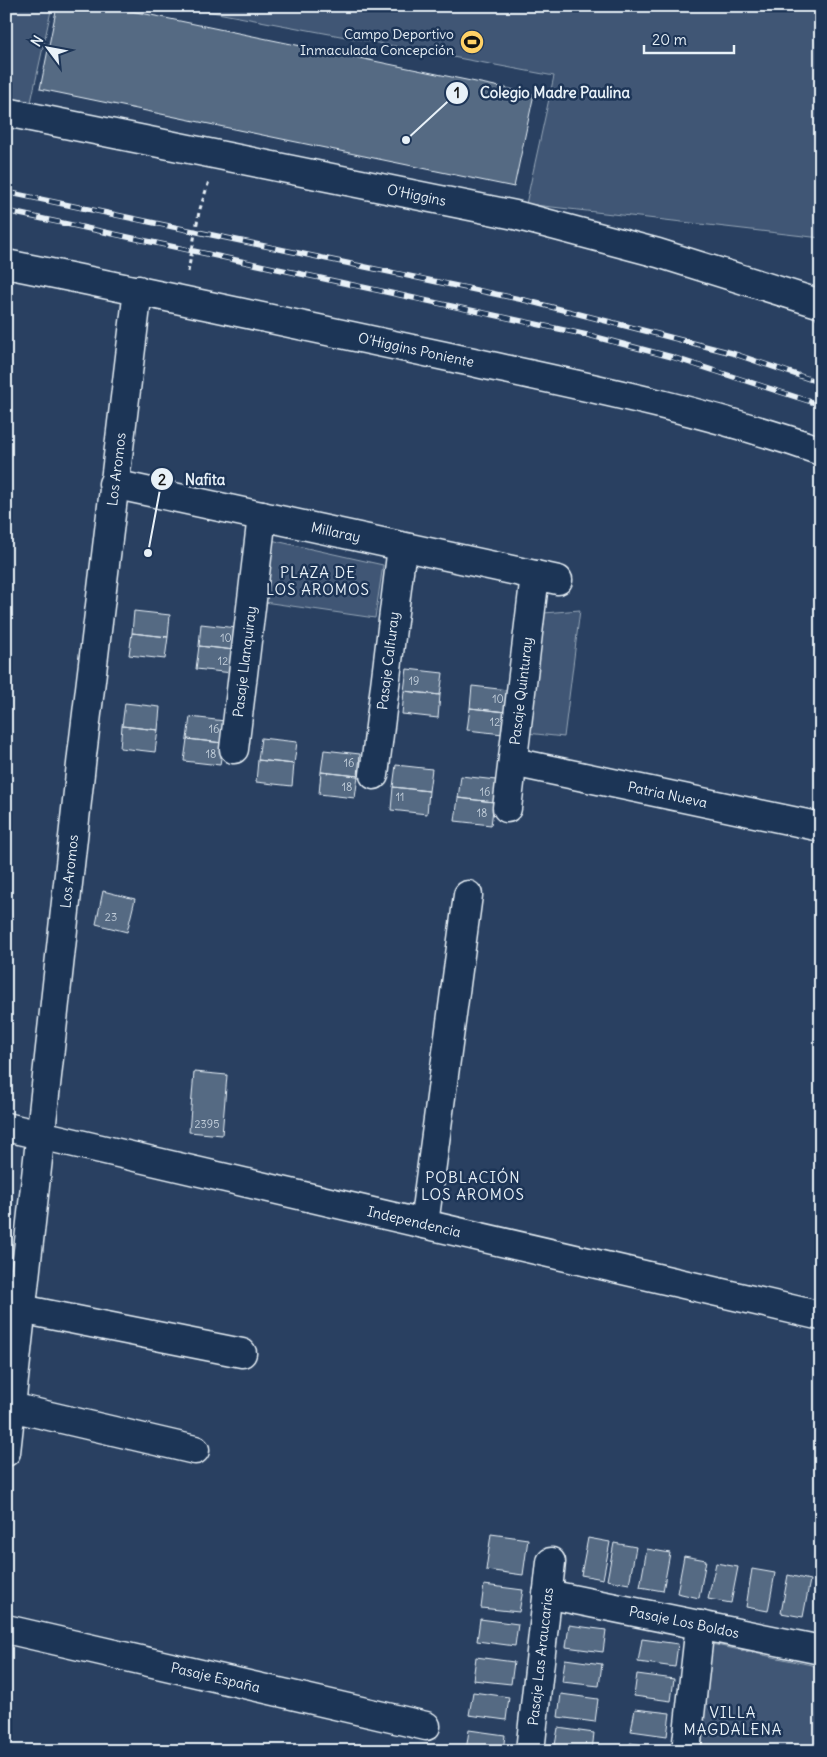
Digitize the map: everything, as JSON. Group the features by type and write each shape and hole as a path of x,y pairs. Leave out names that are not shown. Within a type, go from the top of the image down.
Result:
{"street":[{"name":"O'Higgins","path":"6,112 515,215 584,232 821,304"},
{"name":"O'Higgins Poniente","path":"6,264 138,290 663,404 730,421 821,451"},
{"name":"Los Aromos","path":"6,1452 11,1407 14,1308 40,1135 113,484 138,290"},
{"name":"Millaray","path":"113,484 546,577"},
{"name":"Pasaje Llanquiray","path":"234,750 262,516"},
{"name":"Pasaje Calfuray","path":"374,774 402,547"},
{"name":"Pasaje Quinturay","path":"508,808 513,762 546,577"},
{"name":"Patria Nueva","path":"513,762 821,828"},
{"path":"424,1224 468,895"},
{"name":"Independencia","path":"6,1127 821,1316"},
{"path":"14,1308 242,1354"},
{"path":"11,1407 195,1450"},
{"name":"Pasaje Las Araucarias","path":"530,1751 550,1562"},
{"name":"Pasaje Los Boldos","path":"547,1594 821,1650"},
{"path":"686,1751 700,1625"},
{"name":"Pasaje España","path":"6,1628 426,1726"}],"path":[{"path":"182,300 199,212 206,194 214,153"}],"shaded area":[{"path":"6,6 52,6 31,102 6,97"},
{"path":"180,6 821,6 821,238 526,204 554,76"},
{"path":"271,540 383,565 375,618 264,602"},
{"path":"580,610 564,737 527,733 544,613"},
{"path":"711,1644 821,1667 821,1713 816,1751 701,1751"}],"building":[{"path":"57,6 107,6 534,94 514,187 40,89"},
{"path":"134,611 170,615 168,637 132,633"},
{"path":"201,624 237,628 234,650 199,646"},
{"path":"132,633 168,637 165,659 129,655"},
{"path":"199,646 234,650 232,673 196,669"},
{"path":"407,669 443,673 440,695 404,691"},
{"path":"472,686 508,690 506,712 470,708"},
{"path":"404,691 440,695 438,718 402,714"},
{"path":"125,703 160,707 158,730 122,726"},
{"path":"470,708 506,712 503,734 467,730"},
{"path":"190,717 225,721 223,743 187,739"},
{"path":"122,726 158,730 155,752 120,748"},
{"path":"261,738 297,742 294,764 258,760"},
{"path":"187,739 223,743 220,765 184,761"},
{"path":"324,750 360,754 358,776 321,772"},
{"path":"258,760 294,764 292,786 256,782"},
{"path":"396,765 432,769 429,791 393,787"},
{"path":"321,772 358,776 355,798 319,794"},
{"path":"461,776 496,780 494,802 458,798"},
{"path":"393,787 429,791 427,814 391,810"},
{"path":"458,798 494,802 491,825 455,821"},
{"path":"103,891 135,899 127,932 96,924"},
{"path":"194,1072 227,1075 222,1135 189,1132"},
{"path":"491,1534 528,1539 523,1575 486,1570"},
{"path":"588,1538 610,1542 603,1579 581,1575"},
{"path":"614,1543 636,1547 629,1584 607,1580"},
{"path":"647,1549 670,1553 663,1591 640,1587"},
{"path":"684,1556 706,1560 699,1598 677,1593"},
{"path":"716,1563 738,1567 731,1603 708,1599"},
{"path":"752,1569 775,1573 768,1611 746,1607"},
{"path":"788,1575 810,1580 803,1617 781,1613"},
{"path":"484,1585 523,1590 519,1612 481,1608"},
{"path":"480,1619 518,1624 515,1646 477,1641"},
{"path":"569,1625 606,1630 603,1652 566,1647"},
{"path":"642,1639 678,1644 675,1667 638,1662"},
{"path":"476,1657 514,1662 511,1684 473,1680"},
{"path":"565,1659 602,1664 599,1686 562,1682"},
{"path":"637,1674 674,1679 671,1701 634,1696"},
{"path":"473,1692 509,1697 506,1720 469,1715"},
{"path":"561,1694 598,1699 595,1722 558,1717"},
{"path":"635,1709 670,1713 667,1736 631,1731"},
{"path":"558,1728 594,1733 592,1751 554,1751"},
{"path":"469,1730 505,1735 503,1751 466,1751"},
{"path":"630,1743 666,1748 665,1751 629,1751"}],"railway":[{"path":"6,192 524,300 732,353 821,383"},
{"path":"6,211 592,336 672,357 821,405"}],"place":[{"name":"Campo Deportivo Inmaculada Concepción","path":"472,42"},
{"name":"Colegio Madre Paulina","path":"406,140"},
{"name":"Nafita","path":"148,553"}],"district":[{"name":"PLAZA DE LOS AROMOS","path":"318,582"},
{"name":"POBLACIÓN LOS AROMOS","path":"473,1186"},
{"name":"VILLA MAGDALENA","path":"733,1722"}]}
